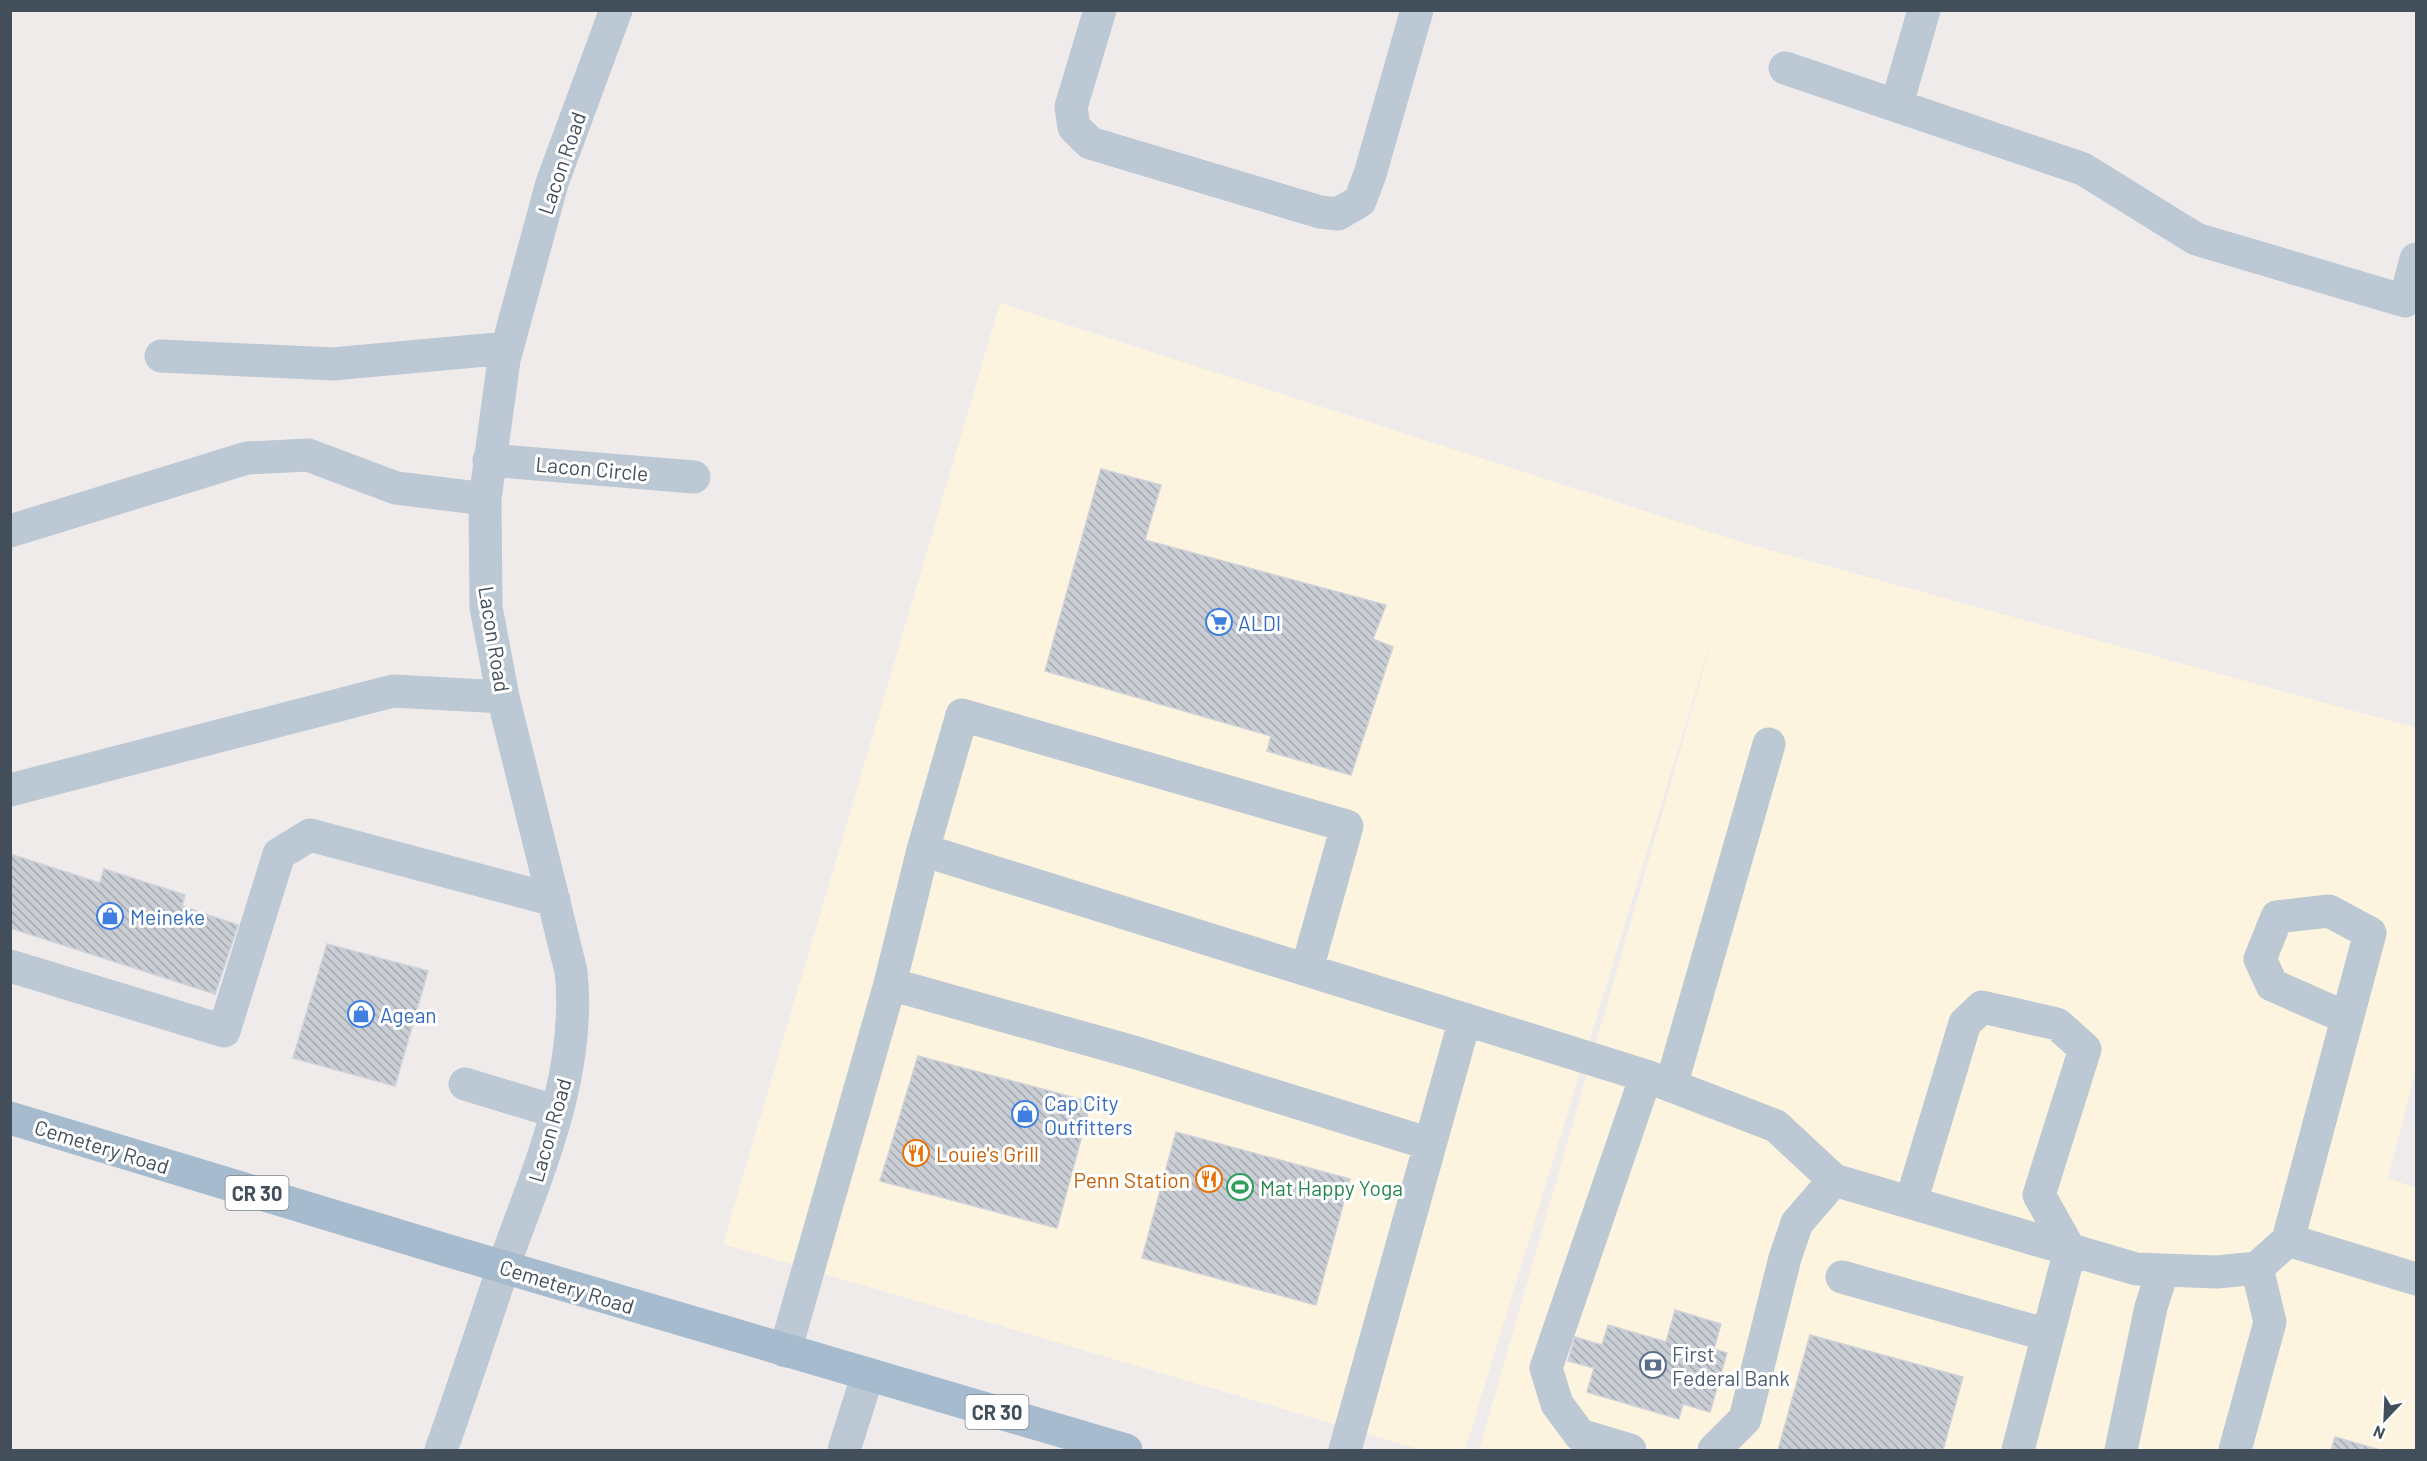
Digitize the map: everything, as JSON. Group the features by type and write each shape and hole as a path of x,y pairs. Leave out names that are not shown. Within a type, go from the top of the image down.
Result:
{"main road":[{"name":"Cemetery Road","path":"10,1118 785,1351 1126,1450"}],"street":[{"name":"Lacon Road","path":"441,1450 557,1112 571,1052 575,1005 571,971 503,697 486,607 485,499 507,348 552,183 616,10"},
{"path":"1100,10 1071,107 1074,128 1090,143 1320,212 1338,214 1360,201 1370,174 1417,10"},
{"path":"1898,104 1923,10"},
{"path":"1785,68 1898,104 2083,169 2196,239 2405,301 2416,259"},
{"path":"160,356 333,364 507,348"},
{"path":"10,531 247,458 308,455 396,488 485,499"},
{"name":"Lacon Circle","path":"489,460 694,477"},
{"path":"10,790 393,691 503,697"},
{"path":"785,1351 890,984 924,850 962,715 1347,826 1307,969"},
{"path":"1630,1450 1580,1435 1557,1404 1546,1368 1659,1081 1769,744"},
{"path":"10,966 224,1031 279,854 310,835 554,900"},
{"path":"924,850 1659,1081 1776,1126 1834,1180 2136,1269 2217,1272 2257,1268 2288,1240 2347,1018"},
{"path":"890,984 1137,1053 1430,1144"},
{"path":"1911,1202 1965,1023 1982,1007 2057,1024 2085,1049 2039,1195 2070,1250 2018,1450"},
{"path":"1345,1450 1465,1019"},
{"path":"465,1084 557,1112"},
{"path":"1714,1450 1745,1419 1785,1258 1797,1223 1834,1180"},
{"path":"2288,1240 2416,1279"},
{"path":"2235,1450 2270,1322 2257,1268"},
{"path":"2121,1450 2151,1307 2163,1270"},
{"path":"1842,1277 2048,1335"},
{"path":"844,1450 868,1374"}],"shaded area":[{"path":"1000,303 1741,542 2416,728 2416,1068 2388,1178 2416,1188 2416,1450 1479,1450 1722,605 1465,1450 1422,1450 723,1244"}],"building":[{"name":"ALDI","path":"1101,469 1161,485 1145,540 1386,605 1373,639 1393,647 1351,775 1267,751 1271,736 1045,671"},
{"name":"Meineke","path":"10,854 100,883 104,869 185,895 182,906 238,925 215,994 10,928"},
{"name":"Agean","path":"327,944 428,971 395,1086 293,1058"},
{"path":"918,1056 1091,1102 1057,1228 880,1181"},
{"path":"1176,1132 1350,1179 1316,1305 1142,1258"},
{"name":"First Federal Bank","path":"1675,1310 1721,1324 1714,1349 1727,1353 1710,1412 1683,1404 1679,1419 1587,1392 1594,1368 1568,1361 1575,1337 1602,1345 1608,1325 1666,1342"},
{"path":"1810,1335 1963,1377 1943,1450 1778,1450"},
{"path":"2335,1437 2380,1450 2331,1450"}],"place":[{"name":"ALDI","path":"1219,622"},
{"name":"Meineke","path":"110,916"},
{"name":"Agean","path":"361,1014"},
{"name":"Cap City Outfitters","path":"1025,1114"},
{"name":"Louie's Grill","path":"916,1153"},
{"name":"Penn Station","path":"1209,1179"},
{"name":"Mat Happy Yoga","path":"1240,1187"},
{"name":"First Federal Bank","path":"1653,1365"}]}
